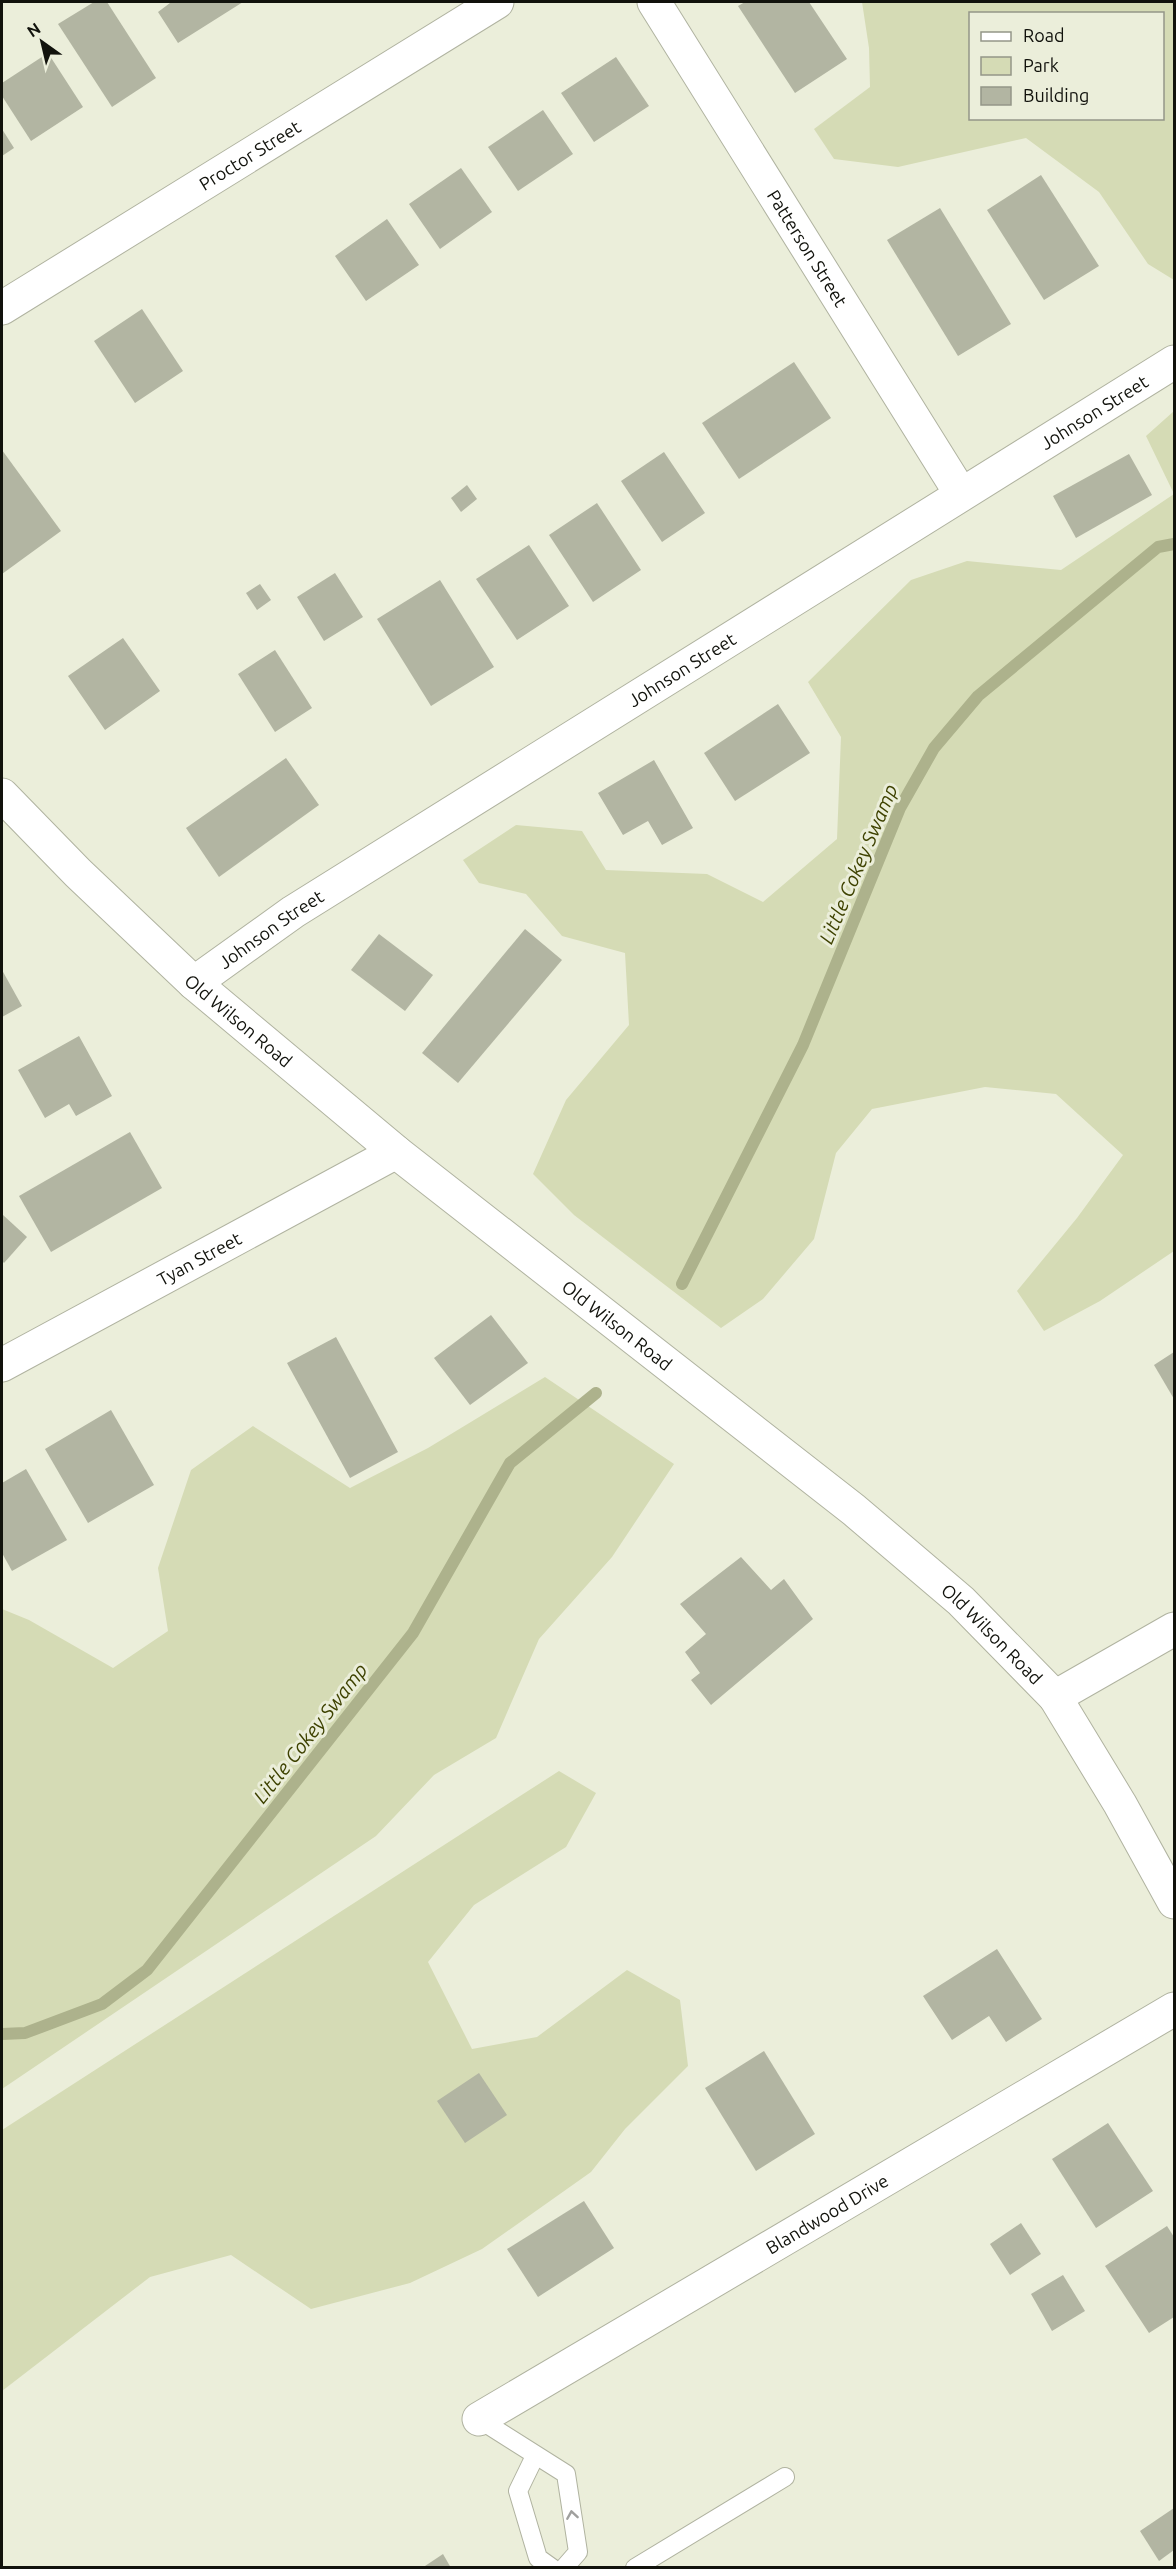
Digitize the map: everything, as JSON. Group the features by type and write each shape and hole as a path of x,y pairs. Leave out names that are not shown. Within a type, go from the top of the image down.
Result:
{"street":[{"name":"Proctor Street","path":"2,308 497,2"},
{"name":"Patterson Street","path":"654,2 961,494"},
{"name":"Johnson Street","path":"194,983 293,912 1174,362"},
{"name":"Old Wilson Road","path":"2,795 78,873 194,983 396,1152 855,1510 961,1601 1055,1697 1120,1804 1174,1902"},
{"name":"Tyan Street","path":"2,1365 396,1152"},
{"path":"1055,1697 1174,1629"},
{"name":"Blandwood Drive","path":"479,2419 1174,2009"}],"lane":[{"path":"479,2419 566,2474 578,2552 564,2568"},
{"path":"535,2456 518,2491 538,2558 552,2568"},
{"path":"636,2568 785,2477"}],"green space":[{"path":"862,2 1174,2 1174,280 1148,264 1099,192 1026,138 898,167 834,159 814,129 870,87 869,48"},
{"path":"1174,411 1174,494 1146,436"},
{"path":"1174,494 1174,1251 1100,1301 1044,1331 1017,1291 1077,1218 1123,1155 1056,1094 985,1087 872,1109 836,1153 814,1239 763,1299 721,1328 574,1215 533,1174 566,1100 629,1025 625,953 562,936 526,894 479,883 463,860 516,825 582,831 606,870 707,874 763,902 837,839 841,737 808,682 911,580 967,561 1061,570"},
{"path":"545,1377 674,1464 612,1557 539,1639 496,1738 434,1775 376,1836 2,2089 2,1609 29,1620 113,1668 168,1631 158,1568 191,1470 253,1426 350,1488 428,1448"},
{"path":"559,1771 596,1793 566,1847 474,1905 428,1962 472,2049 537,2037 627,1970 680,2000 688,2066 625,2129 591,2172 482,2249 410,2283 311,2309 231,2255 150,2277 2,2391 2,2130"}],"building":[{"path":"94,2 107,2 156,78 112,107 58,24"},
{"path":"169,2 243,2 178,43 158,12"},
{"path":"745,2 809,2 847,59 795,93 738,6"},
{"path":"48,53 83,107 31,141 2,96 2,83"},
{"path":"616,57 649,106 594,142 561,93"},
{"path":"543,110 573,154 518,191 488,147"},
{"path":"2,129 14,148 2,156"},
{"path":"461,168 492,212 440,249 409,204"},
{"path":"1041,175 1099,266 1044,300 987,210"},
{"path":"940,208 1011,324 958,356 887,240"},
{"path":"387,219 419,265 366,301 335,256"},
{"path":"142,309 183,371 135,403 94,341"},
{"path":"794,362 831,418 739,479 702,423"},
{"path":"2,450 61,531 2,574"},
{"path":"664,452 705,513 662,542 621,481"},
{"path":"1129,454 1152,495 1076,538 1053,496"},
{"path":"467,485 477,499 461,512 451,498"},
{"path":"597,503 641,570 593,602 549,535"},
{"path":"529,545 569,606 517,640 476,579"},
{"path":"335,573 363,617 324,641 297,597"},
{"path":"440,580 494,667 431,706 377,619"},
{"path":"260,584 271,600 257,610 246,593"},
{"path":"123,638 160,691 105,730 68,676"},
{"path":"275,650 312,708 275,732 238,674"},
{"path":"778,704 810,753 735,801 704,753"},
{"path":"286,758 319,805 219,877 186,828"},
{"path":"654,760 693,828 662,845 648,821 623,835 598,793"},
{"path":"525,929 562,960 458,1083 422,1053"},
{"path":"379,934 433,975 405,1011 351,970"},
{"path":"2,970 22,1006 2,1017"},
{"path":"79,1036 112,1096 76,1116 69,1104 45,1118 18,1070"},
{"path":"130,1132 162,1188 51,1252 19,1196"},
{"path":"3,1215 27,1237 4,1263 2,1261"},
{"path":"491,1315 528,1363 470,1405 434,1358"},
{"path":"336,1337 398,1452 350,1478 287,1363"},
{"path":"1174,1352 1174,1399 1154,1365"},
{"path":"111,1410 154,1485 88,1523 45,1449"},
{"path":"26,1469 67,1540 12,1571 2,1553 2,1483"},
{"path":"741,1557 771,1590 784,1579 813,1619 711,1705 691,1680 700,1673 685,1652 706,1634 680,1604"},
{"path":"997,1949 1042,2019 1006,2042 989,2016 952,2040 923,1996"},
{"path":"764,2051 815,2134 756,2171 705,2088"},
{"path":"479,2073 507,2115 465,2143 437,2101"},
{"path":"1108,2123 1153,2191 1096,2228 1052,2159"},
{"path":"584,2201 614,2248 538,2297 507,2249"},
{"path":"1021,2223 1041,2254 1010,2275 990,2244"},
{"path":"1167,2226 1174,2237 1174,2317 1149,2333 1105,2266"},
{"path":"1063,2275 1085,2311 1052,2331 1031,2294"},
{"path":"1174,2508 1174,2550 1159,2561 1140,2531"},
{"path":"443,2554 451,2568 422,2568"}],"waterway":[{"name":"Little Cokey Swamp","path":"682,1284 803,1045 900,808 934,748 978,696 1158,547 1174,544"},
{"name":"Little Cokey Swamp","path":"2,2034 25,2033 102,2004 147,1970 413,1633 510,1463 596,1393"}]}
